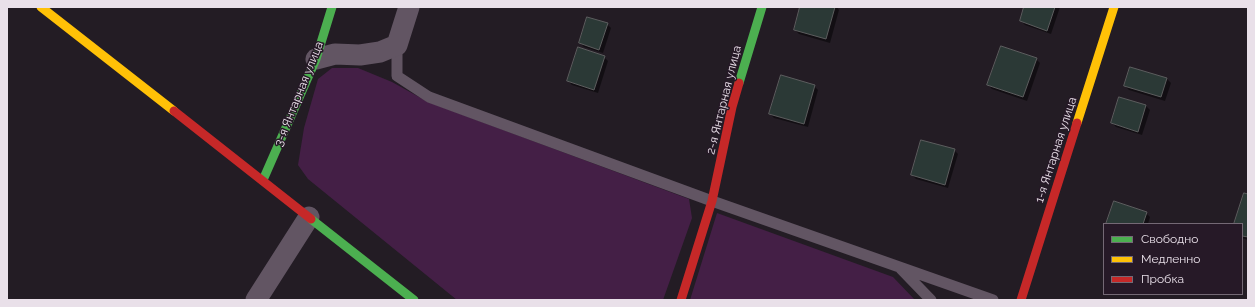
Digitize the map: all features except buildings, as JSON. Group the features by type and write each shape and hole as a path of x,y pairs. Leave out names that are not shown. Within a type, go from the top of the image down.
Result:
{"street":[{"path":"42,7 414,300"},
{"name":"3-я Янтарная улица","path":"263,180 316,59 332,7"},
{"path":"316,59 335,54 380,52 397,45 409,7"},
{"name":"2-я Янтарная улица","path":"681,300 712,201 732,107 762,7"},
{"name":"1-я Янтарная улица","path":"1021,300 1114,7"},
{"path":"256,300 309,217"}],"lane":[{"path":"397,45 397,76 429,97 712,201 993,300"},
{"path":"899,267 931,300"}],"shaded area":[{"path":"332,68 358,68 392,82 428,102 689,199 692,218 663,300 457,300 308,179 298,165 304,128 318,79"},
{"path":"717,213 893,277 915,300 690,300"}],"traffic: fast":[{"path":"263,180 316,59 332,7"},
{"path":"739,83 762,7"},
{"path":"311,219 414,300"}],"traffic: slow":[{"path":"41,7 174,111"},
{"path":"1077,123 1114,7"}],"traffic: jam":[{"path":"681,300 712,201 732,107 739,83"},
{"path":"174,111 311,219"},
{"path":"1021,300 1077,123"}]}
